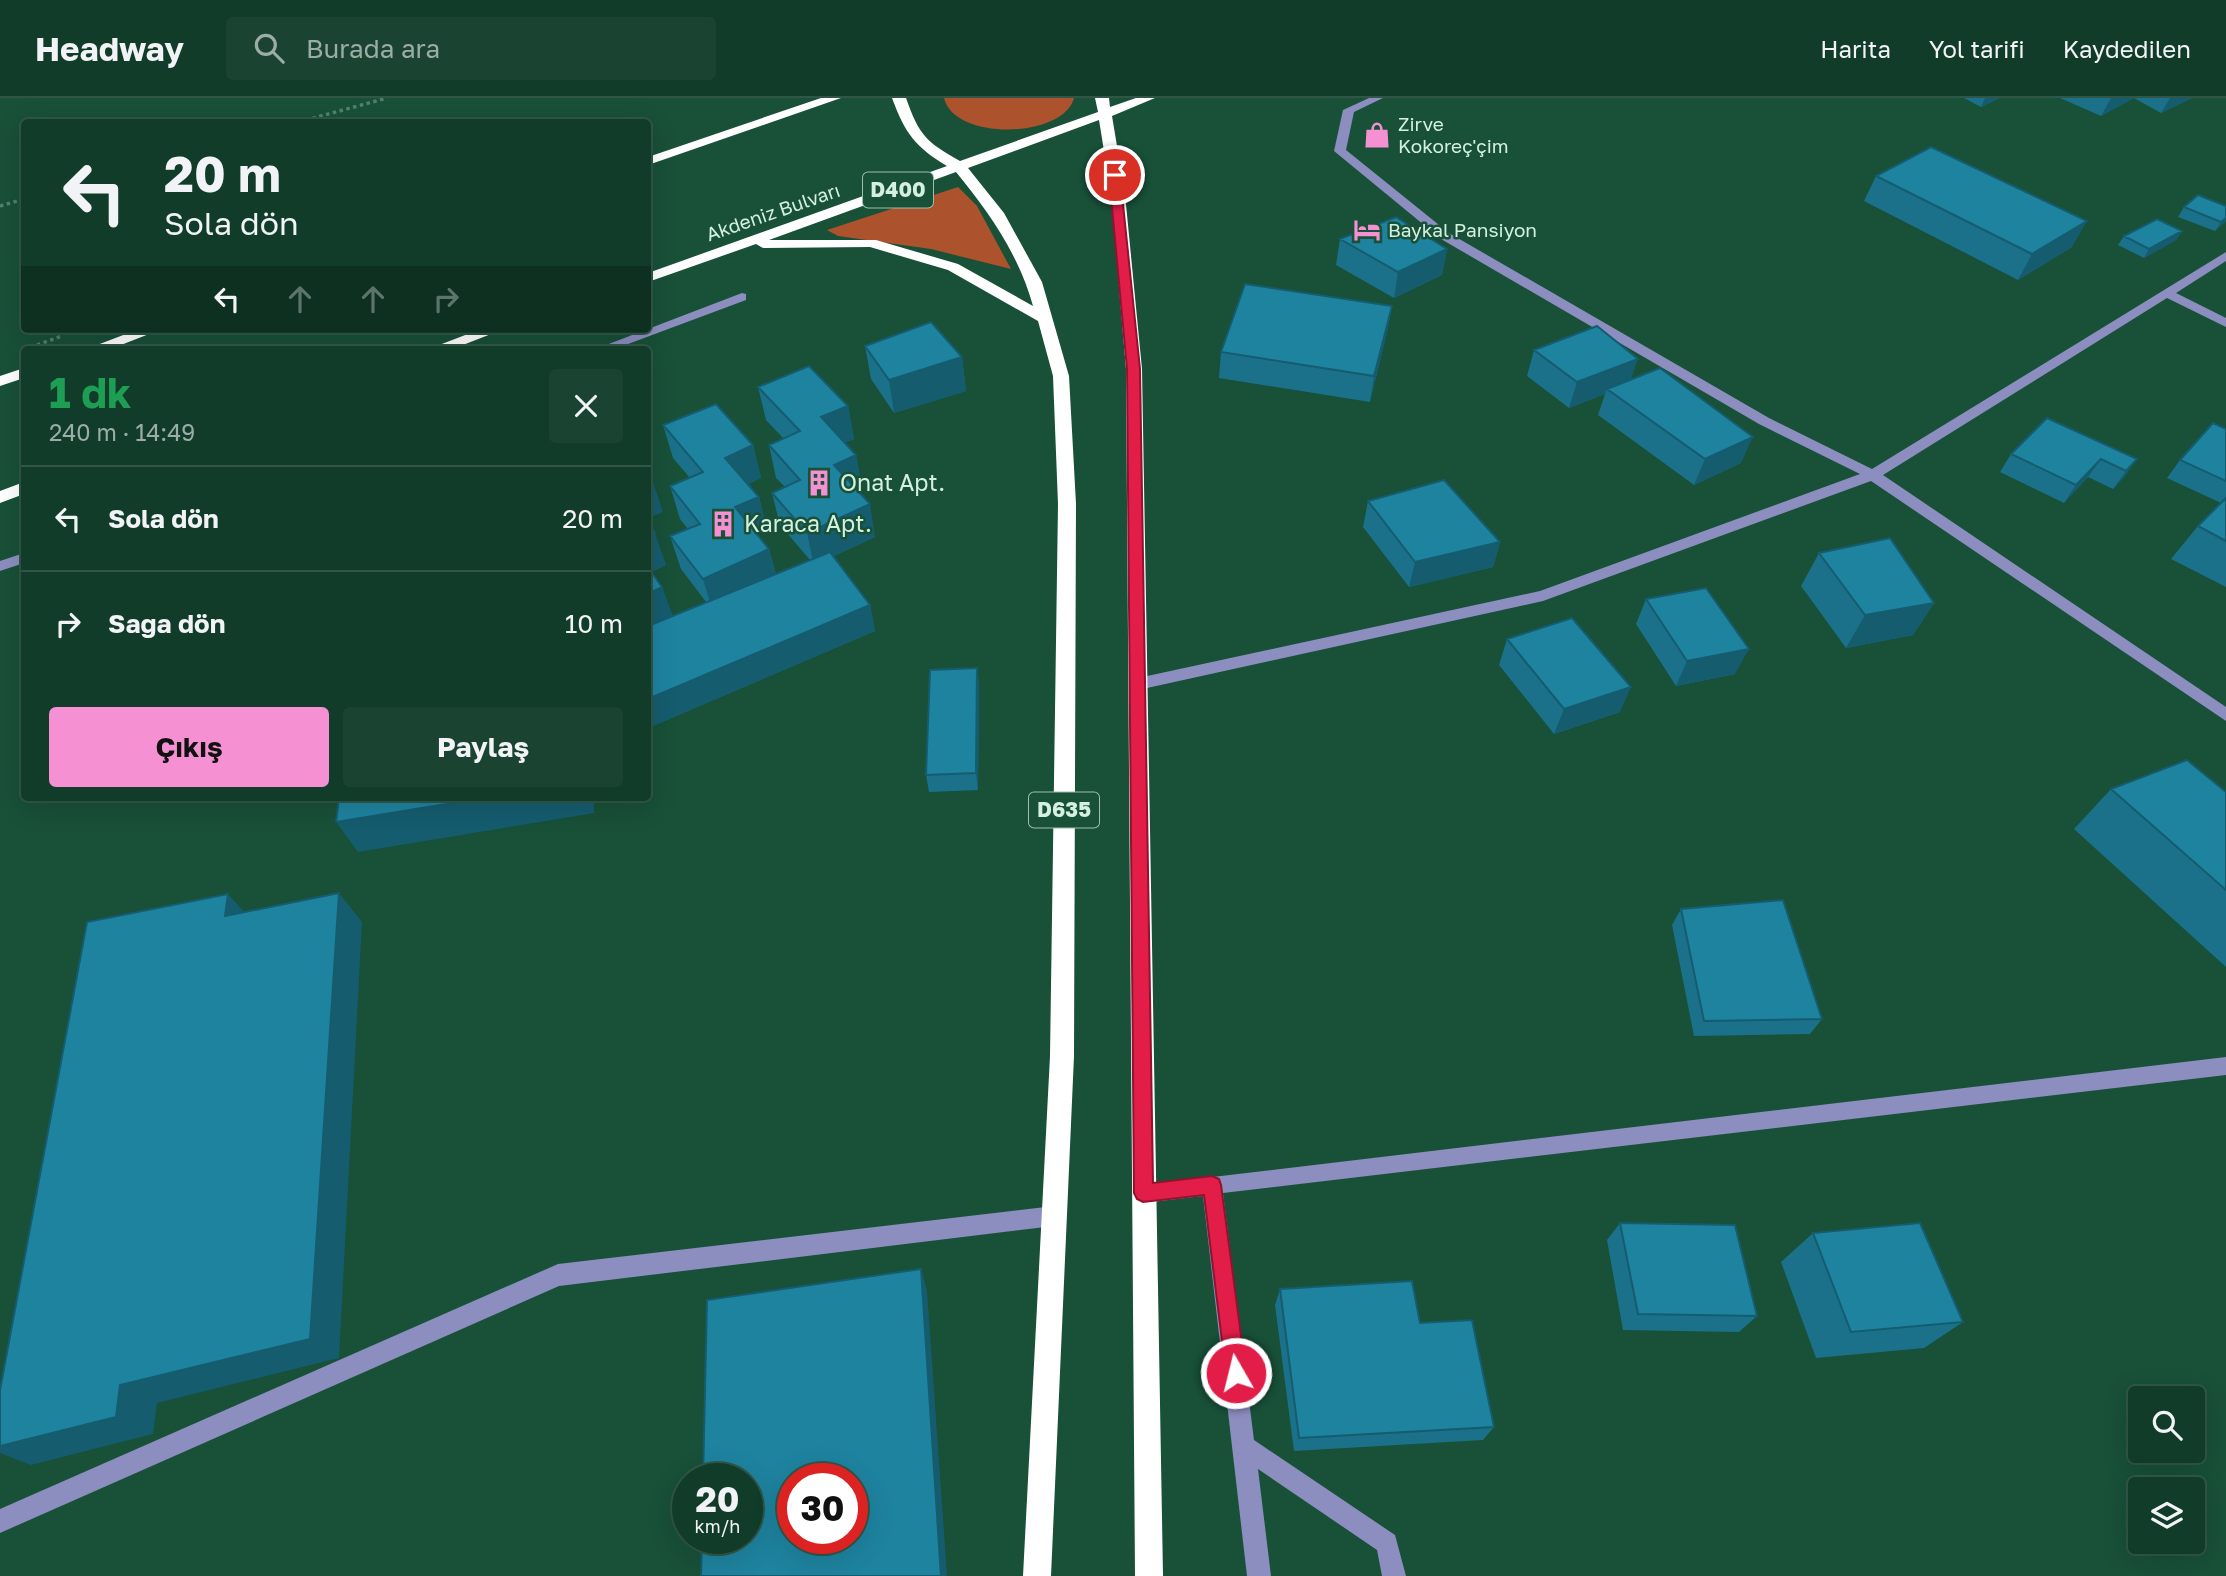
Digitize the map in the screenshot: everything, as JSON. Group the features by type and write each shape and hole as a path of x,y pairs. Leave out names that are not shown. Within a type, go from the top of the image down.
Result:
{"highway":[{"path":"651,161 834,98"},
{"name":"D635","path":"899,98 908,123 925,147 961,167 997,213 1034,282 1061,376 1067,504 1062,1056 1037,1576"},
{"name":"Akdeniz Bulvarı","path":"651,277 961,167 1103,105 1148,98"},
{"path":"1103,105 1118,194 1133,369 1149,1576"},
{"path":"746,244 871,243 953,267 1045,319"},
{"path":"104,346 142,333"},
{"path":"446,346 484,333"},
{"path":"0,382 21,374"},
{"path":"0,497 21,489"}],"street":[{"path":"1378,98 1349,110 1340,151 1446,236 1764,421 1872,475 2226,715"},
{"path":"1138,684 1543,596 1872,475 2226,256"},
{"path":"2167,293 2226,323"},
{"path":"651,331 742,297"},
{"path":"611,346 646,333"},
{"path":"0,566 21,559"},
{"path":"1143,1193 2226,1066"},
{"path":"1212,1185 1259,1576"},
{"path":"0,1521 558,1275 1054,1216"},
{"path":"1245,1447 1387,1543 1394,1576"}],"path":[{"path":"310,119 387,98"},
{"path":"0,205 21,200"},
{"path":"36,345 72,333"}],"shaded area":[{"path":"944,98 1074,98 1066,112 1050,121 1009,130 987,128 967,122 952,112"},
{"path":"958,187 977,206 1011,269 931,249 838,236 827,230"}],"building":[{"path":"1931,147 2087,221 2032,254 1876,176"},
{"path":"2198,195 2226,206 2226,218 2221,222 2184,207"},
{"path":"1396,217 1447,249 1398,272 1340,239"},
{"path":"2157,219 2182,231 2149,249 2124,236"},
{"path":"1245,284 1392,306 1374,376 1221,352"},
{"path":"931,322 962,357 889,380 865,346"},
{"path":"1597,326 1638,359 1577,382 1534,350"},
{"path":"809,366 848,406 821,417 856,455 834,465 870,504 807,533 772,493 800,480 769,445 800,431 758,387"},
{"path":"1660,368 1753,437 1705,459 1607,389"},
{"path":"716,404 753,445 725,458 759,497 735,507 769,549 703,579 670,536 700,524 670,486 703,472 663,425"},
{"path":"2047,418 2137,459 2126,471 2101,459 2076,485 2011,454"},
{"path":"2213,423 2226,429 2226,481 2180,460"},
{"path":"1444,480 1500,542 1415,562 1368,501"},
{"path":"2226,498 2226,541 2198,526"},
{"path":"1890,538 1934,603 1865,615 1819,553"},
{"path":"830,552 870,605 651,698 651,625"},
{"path":"651,571 662,587 651,592"},
{"path":"1706,588 1749,649 1687,661 1646,599"},
{"path":"1572,618 1631,687 1564,709 1507,639"},
{"path":"977,668 976,773 926,775 930,670"},
{"path":"2187,760 2226,792 2226,890 2111,789"},
{"path":"339,801 465,801 336,822"},
{"path":"339,893 310,1339 120,1385 116,1417 0,1446 0,1390 87,922 228,894 225,916"},
{"path":"1783,900 1822,1019 1704,1021 1681,909"},
{"path":"1620,1223 1735,1225 1757,1316 1638,1314"},
{"path":"1920,1223 1963,1322 1851,1332 1813,1233"},
{"path":"921,1269 941,1576 701,1576 702,1554 763,1554 763,1463 703,1463 707,1300"},
{"path":"1412,1281 1420,1323 1472,1320 1494,1427 1299,1438 1280,1289"}],"place":[{"name":"Zirve Kokoreç'çim","path":"1377,135"},
{"name":"Baykal Pansiyon","path":"1367,230"},
{"name":"Onat Apt.","path":"819,483"},
{"name":"Karaca Apt.","path":"723,524"}],"route":[{"path":"1115,175 1133,369 1143,1193 1212,1185 1236,1373"}]}
